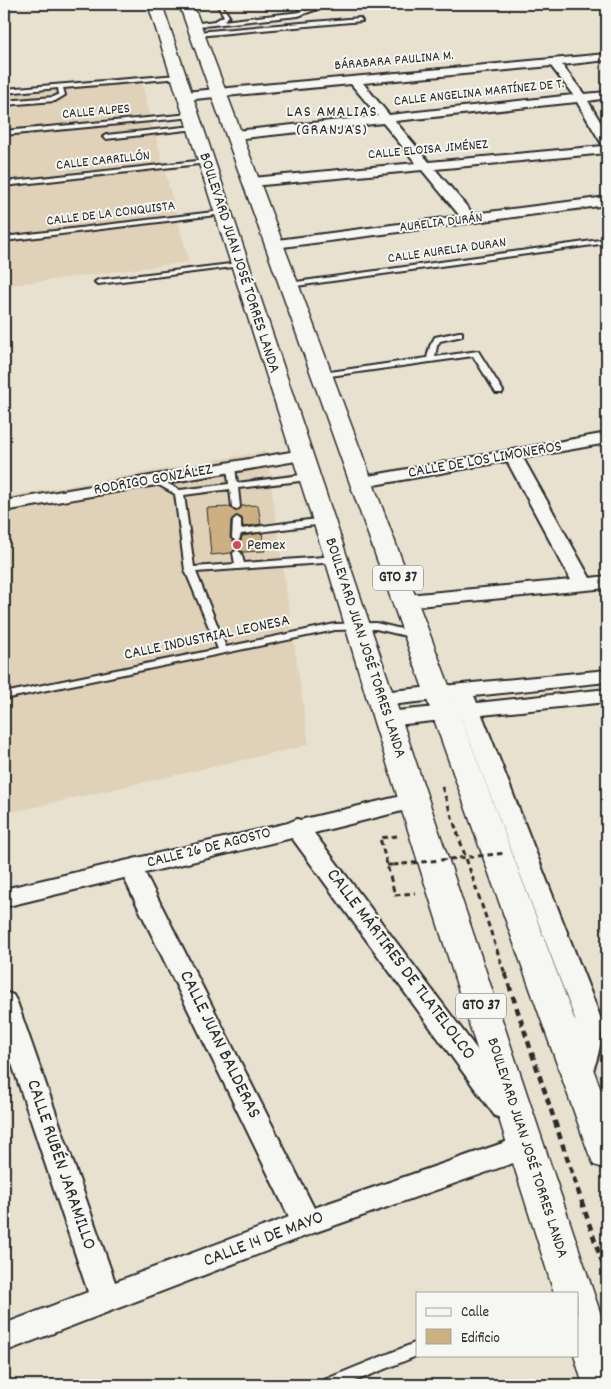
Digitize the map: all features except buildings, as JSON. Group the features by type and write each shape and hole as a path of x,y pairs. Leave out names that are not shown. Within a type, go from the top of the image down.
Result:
{"main road":[{"name":"BOULEVARD JUAN JOSÉ TORRES LANDA","path":"155,4 239,265 338,559 384,709 523,1137 569,1292"},
{"name":"GTO 37","path":"196,18 219,93 407,601 418,636 453,701 578,1074 607,1154"},
{"name":"BOULEVARD JUAN JOSÉ TORRES LANDA","path":"578,1315 604,1385"}],"street":[{"name":"BÁRABARA PAULINA M.","path":"181,86 219,93 607,57"},
{"path":"553,61 566,74 607,143"},
{"path":"566,74 582,73"},
{"path":"354,80 470,219"},
{"name":"CALLE ANGELINA MARTÍNEZ DE T.","path":"235,135 607,95"},
{"name":"CALLE ELOISA JIMÉNEZ","path":"252,182 607,149"},
{"name":"AURELIA DURÁN","path":"274,244 607,201"},
{"name":"CALLE DE LOS LIMONEROS","path":"362,482 607,438"},
{"path":"512,454 584,585"},
{"name":"RODRIGO GONZÁLEZ","path":"4,506 302,455"},
{"path":"407,601 607,582"},
{"path":"384,709 453,701 607,676"},
{"path":"453,701 607,695"},
{"name":"CALLE 26 DE AGOSTO","path":"4,898 297,827 414,801"},
{"name":"CALLE MÁRTIRES DE TLATELOLCO","path":"297,827 523,1137"},
{"name":"CALLE JUAN BALDERAS","path":"131,868 307,1223"},
{"name":"CALLE RUBÉN JARAMILLO","path":"4,1002 106,1300"},
{"name":"CALLE 14 DE MAYO","path":"4,1338 307,1223 523,1137"}],"lane":[{"path":"196,18 218,4 227,16"},
{"path":"298,4 304,12"},
{"path":"196,18 304,12 329,4"},
{"path":"196,18 246,14"},
{"path":"196,18 360,20"},
{"path":"4,91 60,87 181,86"},
{"path":"4,103 55,99 62,95 60,87"},
{"path":"106,137 193,122"},
{"name":"CALLE ALPES","path":"4,134 193,122"},
{"name":"CALLE CARRILLÓN","path":"4,184 206,162"},
{"name":"CALLE DE LA CONQUISTA","path":"4,239 222,213"},
{"name":"CALLE AURELIA DURAN","path":"289,284 607,242"},
{"path":"98,282 213,270 239,265"},
{"path":"431,359 432,344 437,338 459,334"},
{"path":"323,375 475,353 499,391"},
{"path":"231,467 236,506"},
{"path":"154,480 179,493 309,477"},
{"path":"179,493 190,570 223,650"},
{"path":"237,520 236,535 324,521"},
{"path":"237,553 240,566"},
{"path":"190,570 338,559"},
{"name":"CALLE INDUSTRIAL LEONESA","path":"4,696 314,630 358,625 390,628 418,636"},
{"path":"329,1385 416,1349"}],"path":[{"path":"380,838 395,895"},
{"path":"387,865 506,853"}],"shaded area":[{"path":"141,80 189,262 4,286 4,94"},
{"path":"266,451 309,745 4,814 4,497"}],"place":[{"name":"Pemex","path":"237,545"}],"district":[{"name":"LAS AMALIAS (GRANJAS)","path":"332,121"}]}
